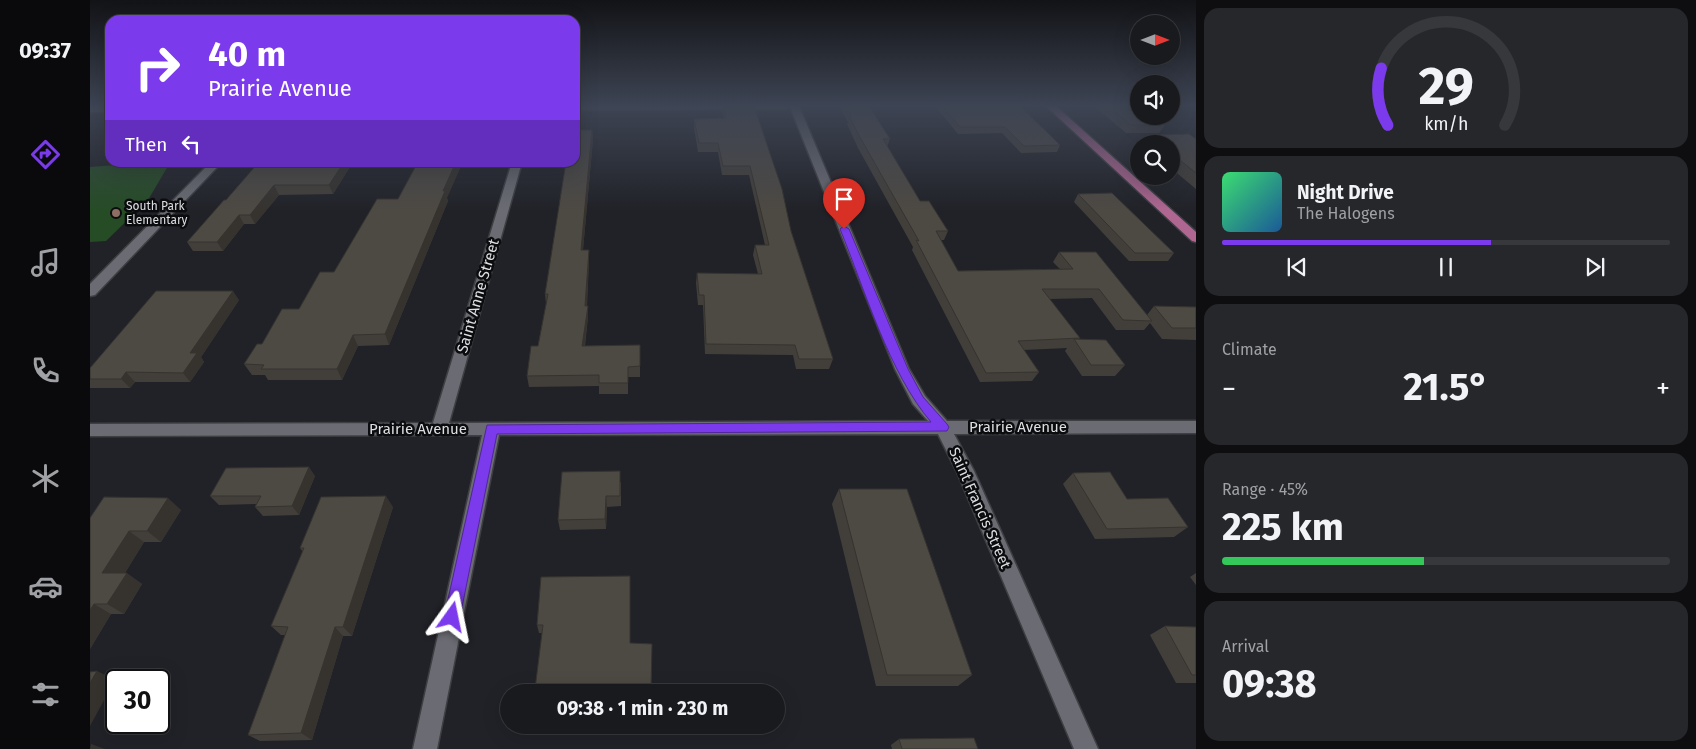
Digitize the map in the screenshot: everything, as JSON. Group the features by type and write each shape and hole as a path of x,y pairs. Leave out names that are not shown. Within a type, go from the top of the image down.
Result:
{"main road":[{"path":"1089,141 1196,238"}],"street":[{"name":"Saint Francis Street","path":"808,141 902,369 919,400 942,427 965,471 1086,749"},
{"path":"90,292 212,167"},
{"name":"Saint Anne Street","path":"439,429 516,167"},
{"name":"Prairie Avenue","path":"92,433 439,429 1196,426"},
{"path":"424,749 492,429"}],"green space":[{"name":"South Park Elementary","path":"90,167 167,167 148,200 106,241 90,242"}],"building":[{"path":"580,141 591,141 581,250 589,250 585,306 588,306 582,346 640,345 640,366 628,367 628,383 599,383 599,375 527,376 531,346 538,346 548,294 545,294 565,167 580,167"},
{"path":"699,141 766,141 782,189 791,231 833,359 799,359 795,345 706,344 704,295 699,295 697,273 762,274 755,245 769,245 750,166 723,166 718,143 699,143"},
{"path":"862,141 884,141 920,201 929,201 948,231 936,231 958,271 1073,269 1059,252 1096,252 1152,321 1123,320 1099,289 1042,289 1080,338 1018,341 1039,372 986,373 916,240 919,241"},
{"path":"1019,141 1056,141 1060,145 1024,146"},
{"path":"1180,141 1196,141 1196,173 1180,160"},
{"path":"255,167 341,167 329,185 274,185 250,215 239,215 217,242 187,242"},
{"path":"415,167 454,167 385,334 353,335 337,369 261,369 264,365 244,364 257,344 262,344 282,309 299,309 320,272 334,272 377,199 398,199"},
{"path":"1112,193 1174,253 1135,253 1078,194"},
{"path":"156,291 233,291 190,353 197,353 183,373 126,372 121,379 90,379 90,368"},
{"path":"1154,306 1196,307 1196,328 1172,328"},
{"path":"1074,339 1106,340 1125,365 1091,365"},
{"path":"309,467 292,506 255,507 261,496 210,496 226,468"},
{"path":"620,471 620,496 606,496 605,519 558,520 562,472"},
{"path":"1110,472 1127,499 1168,498 1188,527 1107,529 1073,473"},
{"path":"839,489 907,489 972,675 887,675"},
{"path":"386,496 343,627 335,627 301,733 248,735 288,627 271,626 304,548 300,548 321,497"},
{"path":"104,497 168,498 147,531 129,531 102,573 127,573 107,604 94,604 90,610 90,518"},
{"path":"630,576 630,643 652,644 651,684 536,684 543,625 537,625 541,577"},
{"path":"1165,626 1196,627 1196,675 1192,675"},
{"path":"97,671 90,683 90,672"},
{"path":"974,738 978,749 902,749 899,739"}],"place":[{"name":"South Park Elementary","path":"116,213"}],"route":[{"path":"452,617 492,429 942,427 919,400 902,369 844,229"}]}
